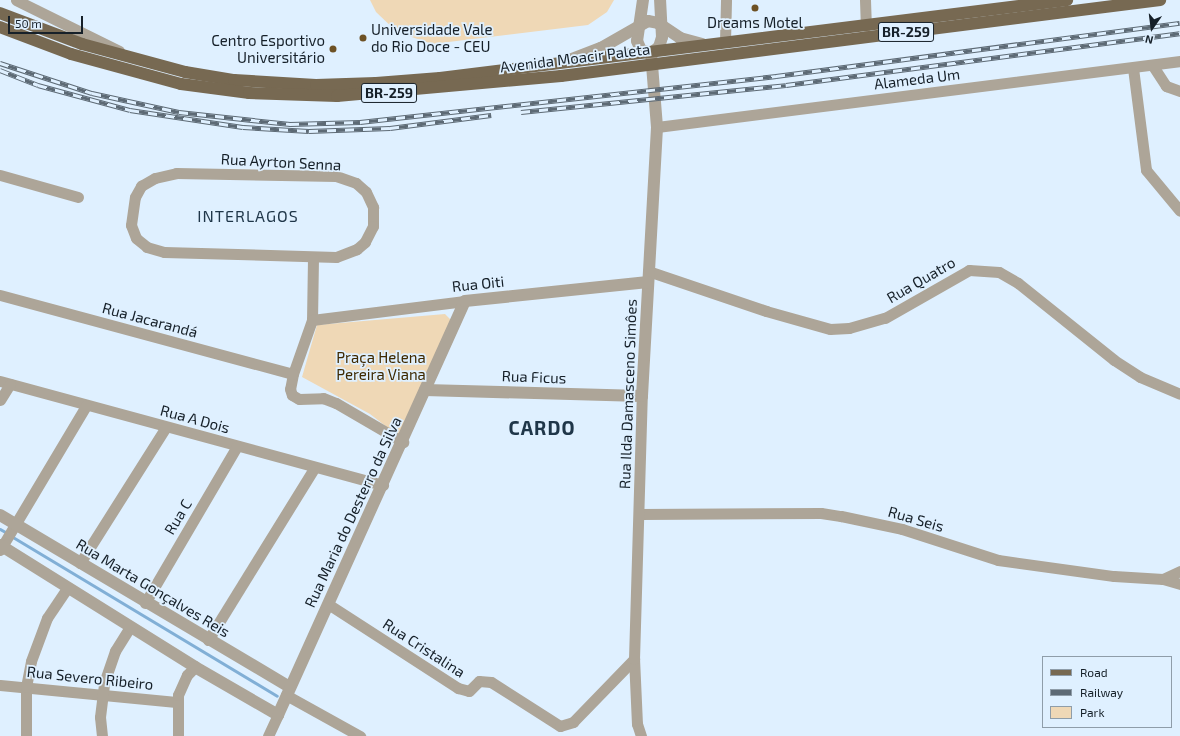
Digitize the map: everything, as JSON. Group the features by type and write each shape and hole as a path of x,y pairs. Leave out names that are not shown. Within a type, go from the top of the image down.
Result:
{"main road":[{"name":"Avenida Moacir Paleta","path":"0,13 82,44 132,59 185,72 234,80 316,85 376,83 440,78 562,62 652,59 702,44 866,26 998,4 1067,0"},
{"name":"Avenida Moacir Paleta","path":"0,27 71,54 181,84 249,93 300,96 372,95 485,85 652,59 1160,0"}],"street":[{"path":"16,0 68,24 132,59"},
{"path":"642,0 638,26 638,46 652,59 661,42 662,27 660,0"},
{"path":"726,0 726,42"},
{"path":"865,0 866,26"},
{"path":"562,62 606,46 648,21 662,27 680,38 702,44"},
{"name":"Rua Ilda Damasceno Simôes","path":"641,736 637,724 634,659 640,514 642,396 657,127 652,59"},
{"name":"Alameda Um","path":"657,127 1153,66 1180,61"},
{"path":"1153,66 1166,86 1180,90"},
{"path":"1133,68 1146,170 1180,211"},
{"name":"Rua Ayrton Senna","path":"176,173 336,176 356,183 366,192 373,207 373,226 365,242 357,249 336,257 313,258 164,252 147,247 136,238 131,225 134,197 141,186 155,178 176,173"},
{"path":"0,175 78,197"},
{"path":"313,258 312,320 293,374 290,389 292,395 296,398 323,398 336,403 403,442"},
{"name":"Rua Quatro","path":"648,277 830,329 860,326 885,318 969,270 999,272 1018,283 1114,360 1140,378 1180,394"},
{"name":"Rua Oiti","path":"312,320 648,277"},
{"name":"Rua Jacarandá","path":"0,295 293,374"},
{"name":"Rua Maria do Desterro da Silva","path":"268,736 403,442 465,301"},
{"path":"0,400 5,382"},
{"name":"Rua A Dois","path":"5,382 86,406 383,486"},
{"name":"Rua Ficus","path":"425,390 642,396"},
{"path":"86,406 16,525 1,547 195,667 278,715"},
{"path":"80,563 166,427"},
{"name":"Rua C","path":"145,603 237,446"},
{"path":"208,640 314,467"},
{"name":"Rua Seis","path":"640,514 821,513 902,529 998,560 1114,576 1163,579 1180,584"},
{"name":"Rua Marta Gonçalves Reis","path":"0,515 208,640 288,691"},
{"path":"1163,579 1180,571"},
{"path":"26,736 26,687 38,638 67,588"},
{"name":"Rua Cristalina","path":"328,604 458,688 469,691 479,681 491,682 560,726 573,722 634,659"},
{"path":"102,736 101,694 115,651 130,627"},
{"path":"178,736 176,702 182,686 195,667"},
{"name":"Rua Severo Ribeiro","path":"0,685 176,702"},
{"path":"288,691 360,736"}],"green space":[{"path":"370,0 614,0 607,12 588,25 432,44 397,32 376,12"},
{"name":"Praça Helena Pereira Viana","path":"445,314 452,321 401,438 370,414 302,377 317,325"}],"waterway":[{"path":"0,529 7,533"},
{"path":"11,536 277,696"}],"railway":[{"path":"0,63 92,93 179,112 290,124 360,122 776,76 1180,23"},
{"path":"521,112 786,85 1180,33"},
{"path":"0,70 38,85 130,110 243,127 309,131 390,128 491,115"}],"place":[{"name":"Dreams Motel","path":"755,8"},
{"name":"Universidade Vale do Rio Doce - CEU","path":"363,38"},
{"name":"Centro Esportivo Universitário","path":"333,49"}],"district":[{"name":"INTERLAGOS","path":"248,216"},
{"name":"CARDO","path":"542,428"}]}
